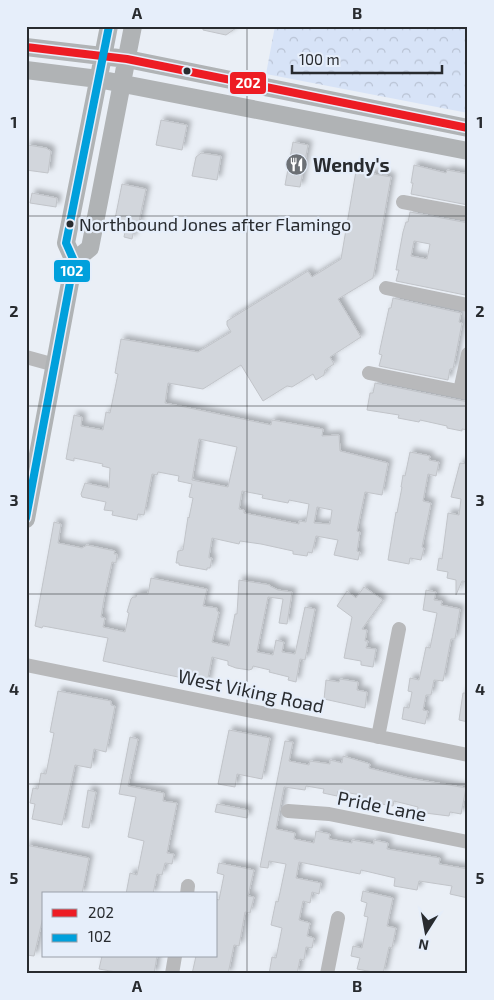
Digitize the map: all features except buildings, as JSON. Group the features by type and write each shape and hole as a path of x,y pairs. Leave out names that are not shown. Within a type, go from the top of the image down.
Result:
{"main road":[{"path":"26,519 74,261 66,243 109,26"},
{"path":"74,261 90,248 133,26"},
{"path":"26,46 127,59 468,128"},
{"path":"26,70 98,79 468,151"},
{"path":"347,127 359,119 402,126 408,124 413,118"},
{"path":"400,137 408,131 418,128 468,138"}],"street":[{"path":"403,202 468,214"},
{"path":"386,288 468,305"},
{"path":"369,373 464,392 468,354"},
{"path":"26,357 55,365"},
{"path":"378,737 399,629"},
{"name":"West Viking Road","path":"26,665 468,755"},
{"name":"Pride Lane","path":"288,811 329,814 468,842"},
{"path":"328,974 338,918"},
{"path":"172,974 175,958"}],"green space":[{"path":"275,26 468,26 468,113 266,74"}],"transit line":[{"name":"102","path":"26,518 74,261 66,243 109,26"},
{"name":"202","path":"26,47 127,59 468,128"}],"place":[{"name":"Wendy's","path":"297,165"},
{"name":"Northbound Jones after Flamingo","path":"70,224"}]}
